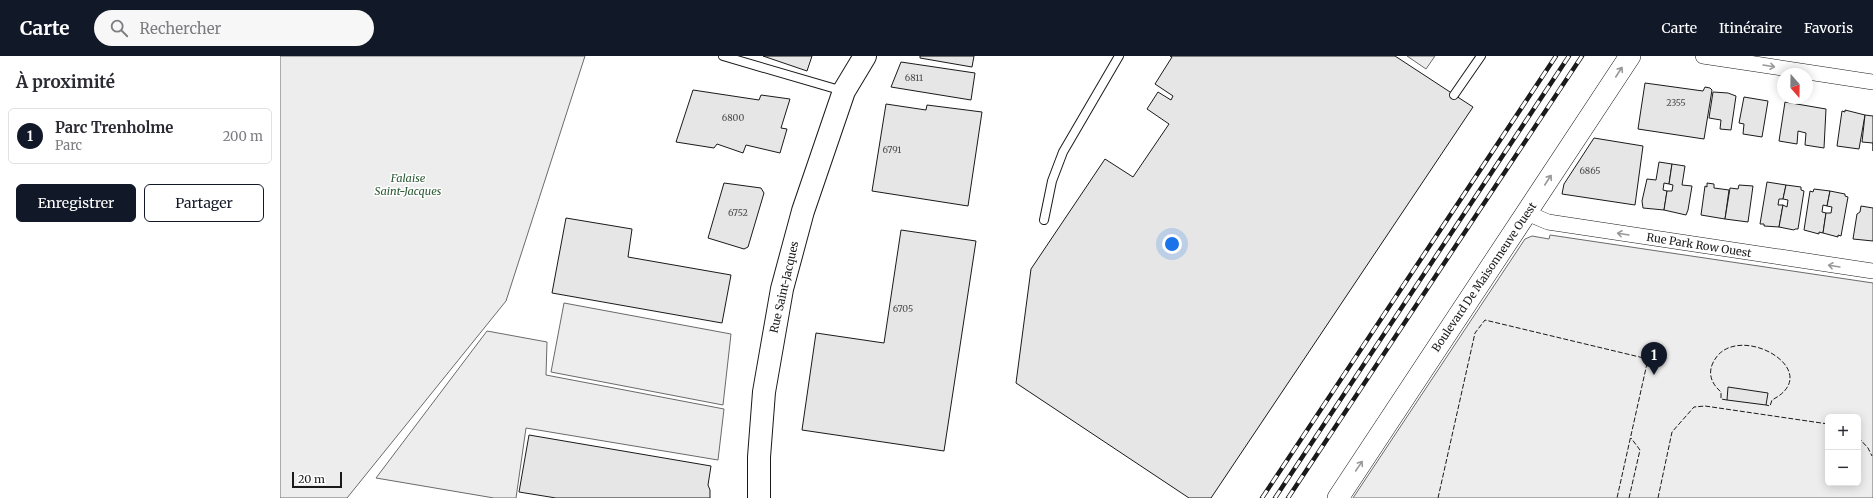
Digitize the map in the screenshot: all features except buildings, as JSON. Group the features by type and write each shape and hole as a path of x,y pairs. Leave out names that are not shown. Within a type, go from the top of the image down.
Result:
{"main road":[{"name":"Rue Saint-Jacques","path":"759,498 763,398 778,306 802,211 845,88 849,56"},
{"name":"Rue Saint-Jacques","path":"845,88 865,56"}],"street":[{"name":"Boulevard De Maisonneuve Ouest","path":"1338,498 1630,56"},
{"path":"1703,56 1873,82"},
{"name":"Rue Park Row Ouest","path":"1527,213 1548,222 1873,271"}],"lane":[{"path":"723,56 845,88"},
{"path":"1044,220 1052,181 1063,152 1118,56"},
{"path":"1454,95 1481,56"}],"shaded area":[{"name":"Falaise Saint-Jacques","path":"280,56 585,56 506,301 347,498 280,498"},
{"path":"1407,56 1435,56 1426,69"},
{"path":"1550,235 1873,283 1873,498 1353,498 1525,239 1532,236 1549,239"},
{"path":"564,303 731,334 723,405 551,372"},
{"path":"487,331 547,342 546,375 724,409 718,460 526,428 516,498 494,498 376,478"}],"railway":[{"path":"1262,498 1556,56"},
{"path":"1275,498 1569,56"},
{"path":"1288,498 1582,56"}],"fence":[{"path":"1438,498 1475,333 1485,320 1648,359 1617,498"},
{"path":"1727,400 1721,399 1721,392 1712,380 1712,365 1722,351 1738,346 1755,347 1771,353 1784,363 1790,375 1787,388 1772,400 1770,406 1766,405"},
{"path":"1658,498 1672,432 1694,407 1705,406 1825,424"},
{"path":"1629,498 1640,450 1631,438"},
{"path":"1861,440 1868,448 1872,456"}],"place":[{"name":"Parc Trenholme","path":"1654,375"}]}
